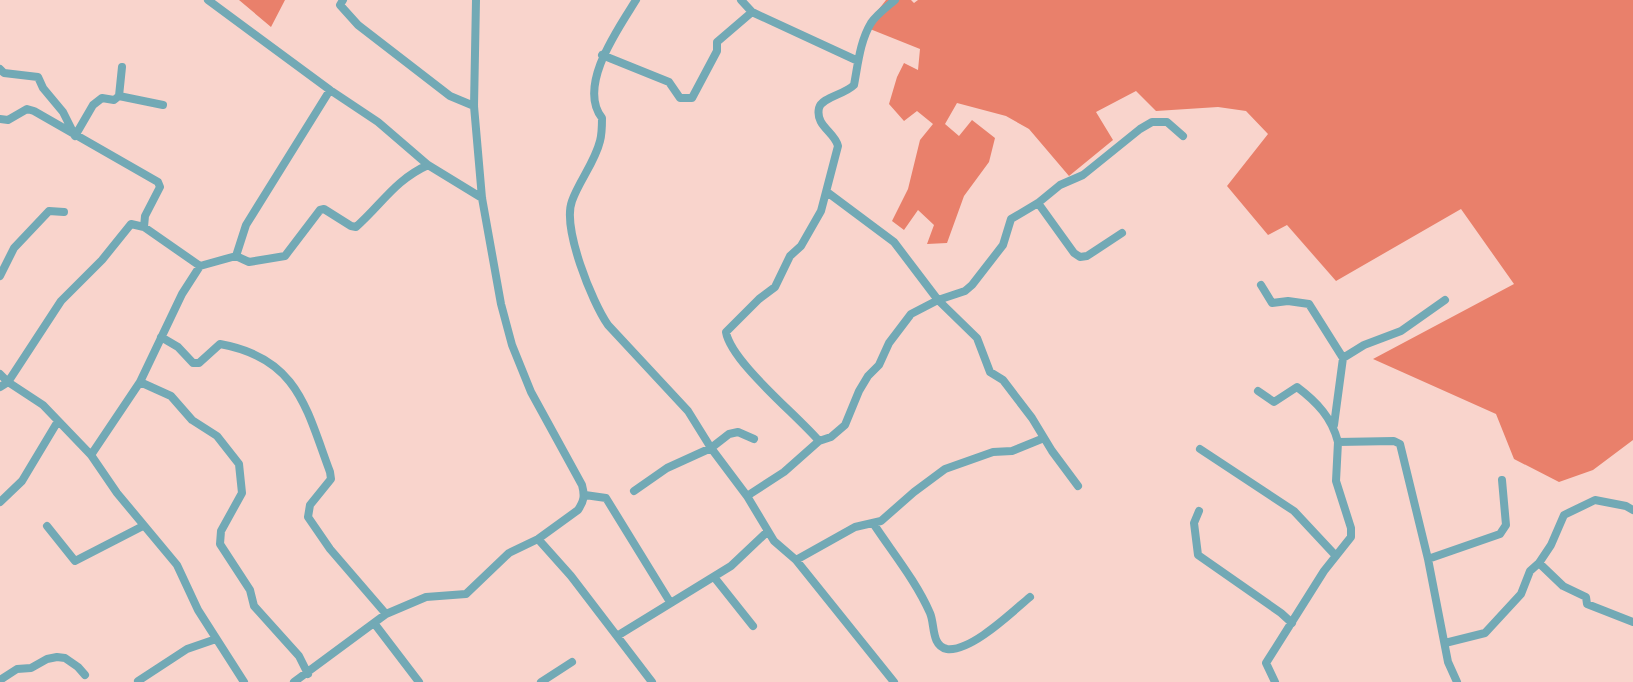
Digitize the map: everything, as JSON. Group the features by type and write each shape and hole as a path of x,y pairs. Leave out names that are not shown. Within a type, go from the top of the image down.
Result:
{"street":[{"path":"208,0 330,90 378,122 428,165 482,198"},
{"path":"343,0 340,5 358,25 450,96 474,106"},
{"path":"476,0 474,106 482,198 500,304 512,345 531,392 585,495"},
{"path":"636,0 602,55 595,93 596,110 602,118 600,142 571,203 572,233 576,255 598,311 618,336 688,411 711,448 748,496 774,541 796,560 894,682"},
{"path":"741,0 752,12 858,61"},
{"path":"819,441 744,364 731,346 726,332 759,299 775,287 782,269 790,256 801,246 821,211 838,146 836,140 819,120 818,110 820,104 829,97 842,94 854,85 862,44 872,21 895,0"},
{"path":"602,55 669,82 680,98 692,98 718,51 717,42 752,12"},
{"path":"75,136 93,105 102,98 114,100 119,96 122,67"},
{"path":"0,69 4,73 38,77 43,88 63,112 75,136"},
{"path":"236,256 246,224 330,90"},
{"path":"119,96 163,105"},
{"path":"0,119 8,120 27,108 158,182 160,187 145,216 144,227"},
{"path":"748,496 784,472 819,441 830,437 845,424 868,376 878,365 889,343 910,314 938,300 965,290 972,285 1003,245 1012,218 1038,203 1060,185 1083,175 1119,144 1152,122 1167,122 1183,136"},
{"path":"91,455 140,382 182,294 200,266 236,256 249,262 285,256 320,210 324,209 351,226 356,227 392,188 409,174 428,165"},
{"path":"827,192 894,242 938,300 977,338 990,372 1003,380 1032,418 1078,486"},
{"path":"1038,203 1074,252 1080,256 1087,256 1122,233"},
{"path":"0,276 14,248 49,211 64,212"},
{"path":"0,387 8,382 61,301 102,260 131,224 144,227 200,266"},
{"path":"1261,285 1272,304 1288,301 1308,304 1343,358 1334,426"},
{"path":"1343,358 1364,345 1401,331 1445,300"},
{"path":"161,337 178,347 193,363 199,362 220,344 257,356 281,370 296,388 308,411 330,472 331,480 310,505 308,517 330,549 386,614"},
{"path":"0,374 8,382 43,405 91,455 144,526 177,565 198,610 244,682"},
{"path":"140,382 171,396 192,420 217,436 240,464 242,493 221,531 220,544 250,590 254,606 299,656 308,674"},
{"path":"1258,390 1274,402 1297,387 1319,405 1334,426 1338,442 1336,481 1351,528 1351,538 1336,556 1266,663 1275,682"},
{"path":"0,502 22,481 58,421"},
{"path":"634,491 667,468 711,448 734,432 754,439"},
{"path":"796,560 855,527 873,523 887,517 914,492 946,469 993,452 1012,451 1044,438"},
{"path":"1338,442 1394,441 1400,444 1428,559 1448,662 1457,682"},
{"path":"1200,449 1294,511 1336,556"},
{"path":"1428,559 1500,534 1506,525 1502,480"},
{"path":"294,682 308,674 386,614 426,597 466,594 509,553 538,539 578,510 585,495"},
{"path":"585,495 606,498 670,602"},
{"path":"1445,643 1485,633 1521,594 1530,571 1539,563 1551,546 1564,515 1595,500 1626,506 1633,510"},
{"path":"1199,511 1194,524 1198,555 1281,612 1292,623"},
{"path":"873,523 924,601 931,615 935,637 940,646 948,649 964,646 987,632 1030,597"},
{"path":"47,526 75,561 144,526"},
{"path":"617,636 731,566 768,531"},
{"path":"538,539 652,682"},
{"path":"1539,563 1563,586 1586,597 1587,604 1633,622"},
{"path":"714,577 754,626"},
{"path":"374,623 419,682"},
{"path":"138,681 187,649 216,639"},
{"path":"0,680 18,669 31,668 46,659 57,657 64,658 85,675"},
{"path":"541,682 572,662"}],"shaded area":[{"path":"239,0 285,0 271,27"},
{"path":"886,0 911,0 914,3 918,0 1633,0 1633,440 1593,470 1559,482 1514,459 1496,414 1373,359 1514,284 1461,209 1336,281 1287,225 1268,235 1227,186 1268,134 1246,111 1218,107 1156,111 1136,91 1096,112 1113,140 1069,176 1029,129 1006,116 957,103 945,124 959,136 972,120 995,138 989,162 964,196 947,243 927,244 934,225 918,210 904,230 892,221 908,189 920,140 933,124 917,111 904,121 889,104 897,77 904,63 918,70 920,49 865,27"}]}
